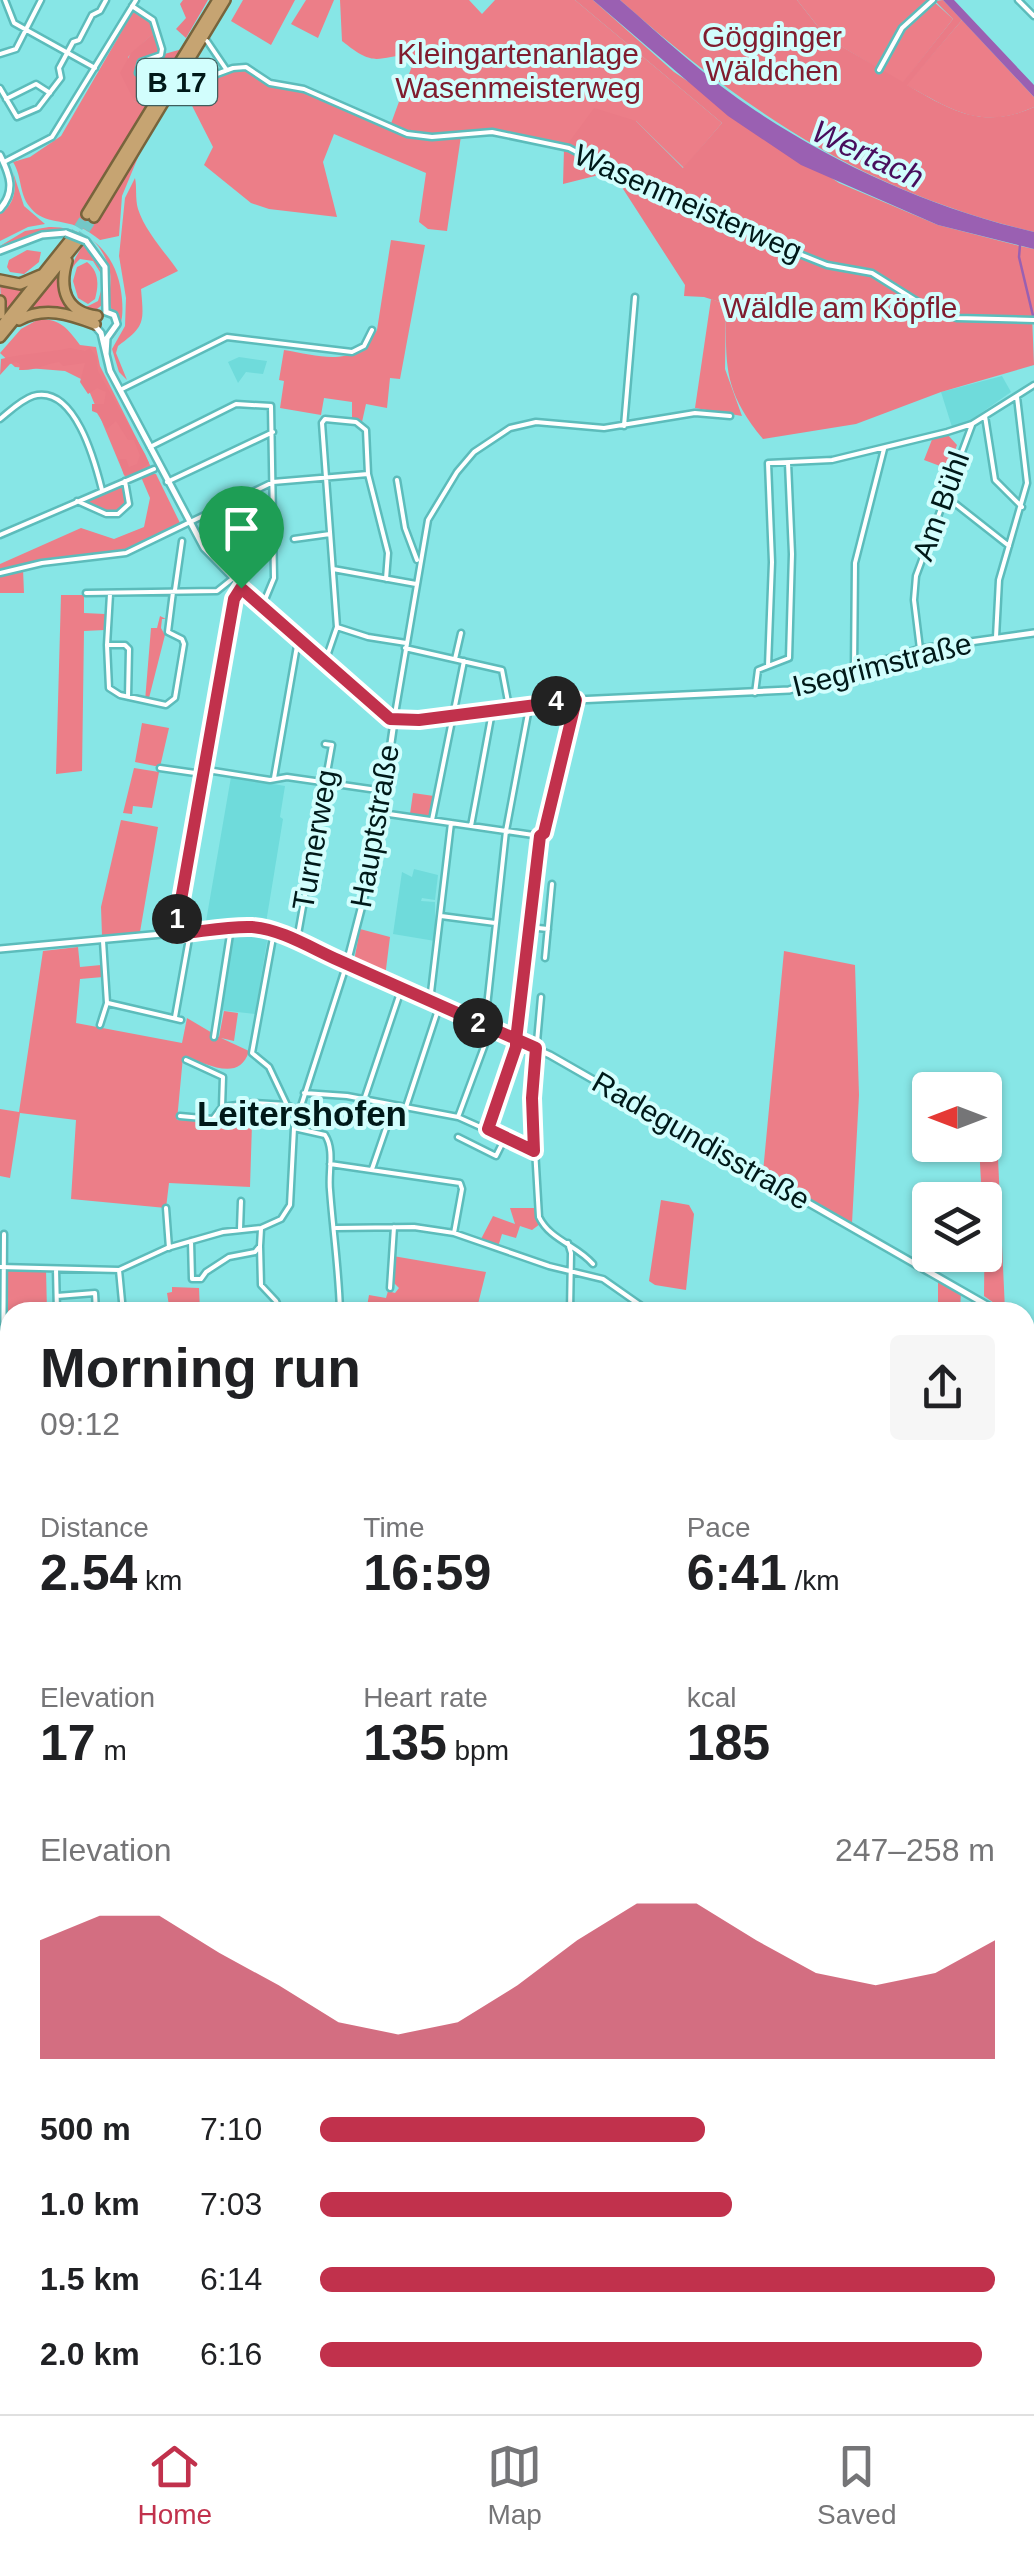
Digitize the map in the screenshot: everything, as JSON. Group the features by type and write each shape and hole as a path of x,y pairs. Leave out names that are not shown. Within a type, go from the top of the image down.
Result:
{"highway":[{"name":"B 17","path":"218,0 90,215 225,0"},
{"path":"75,238 63,278 66,298 78,312 101,324"},
{"path":"0,328 75,238"},
{"path":"0,337 70,253"},
{"path":"0,280 20,284 48,272"},
{"path":"0,301 0,314"},
{"path":"12,324 44,311 101,324"}],"street":[{"path":"3,0 14,23 95,68"},
{"path":"0,54 16,49 41,0"},
{"path":"0,88 17,117 38,108 61,78 59,68 72,42 79,40 92,15 106,0"},
{"path":"0,209 11,188 2,158 52,137 136,0"},
{"path":"879,70 902,28 933,0"},
{"path":"1018,0 1034,16"},
{"path":"132,6 154,20 162,49 160,55 141,62 138,73 171,72"},
{"path":"207,41 226,70"},
{"name":"Wasenmeisterweg","path":"191,74 214,75 246,67 270,82 304,89 407,134 432,137 492,132 570,148 634,182 680,198 787,249 827,265 872,272 932,310 957,318 1033,320"},
{"path":"6,99 36,84 50,93"},
{"path":"0,251 42,235 75,238 105,268 101,324 106,362 188,523 204,548 241,588 394,720"},
{"path":"624,426 635,296"},
{"path":"120,390 228,337 352,352 364,346 372,330"},
{"path":"768,666 772,562 768,463 821,462 972,424 1034,385"},
{"path":"0,419 32,396 52,396 60,401 87,442 102,490"},
{"path":"996,637 997,587 1026,494 1027,466 1017,396"},
{"path":"149,448 236,404 272,406 274,578 262,607"},
{"path":"394,720 428,520 465,462 495,436 536,422 604,428 695,413 730,416"},
{"path":"985,416 995,480 1022,507"},
{"path":"326,662 337,627 322,423 329,418 356,422 366,430 368,474 388,553 386,579"},
{"name":"Am Bühl","path":"920,649 916,576 972,424"},
{"path":"167,482 273,432"},
{"path":"854,670 854,563 884,449"},
{"path":"755,693 756,672 789,658 792,551 788,463"},
{"path":"0,535 154,469"},
{"path":"0,574 42,563 126,553 273,482 368,474"},
{"path":"397,480 405,528 419,565"},
{"path":"77,501 106,514 118,514 129,504 125,481"},
{"path":"944,494 1010,546"},
{"path":"294,539 330,534"},
{"path":"110,594 108,684 114,693 128,697 166,706 174,702 184,644 168,632 182,541"},
{"path":"333,569 416,584"},
{"path":"86,594 216,592 232,579"},
{"path":"175,934 234,599 241,588"},
{"path":"337,627 502,670 509,708"},
{"path":"455,659 461,633"},
{"name":"Isegrimstraße","path":"394,720 576,700 789,690 920,649 1034,633"},
{"path":"274,778 298,638"},
{"path":"107,644 126,645 129,649 128,697"},
{"path":"432,820 464,661"},
{"path":"488,1129 516,1040 540,836 544,833 576,700"},
{"path":"458,1117 488,1027 506,831 530,704"},
{"path":"471,826 493,710"},
{"name":"Hauptstraße","path":"261,1228 281,1219 290,1205 294,1128 373,866 394,720"},
{"name":"Turnerweg","path":"296,941 332,745 326,744"},
{"path":"160,768 270,780 284,776 384,791"},
{"path":"381,813 540,836"},
{"path":"430,1001 451,823"},
{"path":"545,958 552,884"},
{"path":"440,916 496,923"},
{"name":"Radegundisstraße","path":"0,949 231,928 253,927 274,932 536,1048 981,1302"},
{"path":"528,927 548,928"},
{"path":"214,1036 231,928"},
{"path":"107,1003 178,1019 190,932"},
{"path":"274,932 252,1053 269,1067 287,1105"},
{"path":"100,1025 107,1003 102,940"},
{"path":"364,1100 402,988"},
{"path":"542,996 532,1085 539,1218 547,1232 593,1264"},
{"path":"406,1107 439,1005"},
{"path":"180,1116 213,1119 222,1107 223,1077 186,1060"},
{"path":"304,1094 458,1117 534,1151"},
{"path":"222,1107 252,1103 287,1105 298,1110"},
{"path":"372,1169 394,1106"},
{"path":"294,1128 325,1134 330,1142 330,1197 336,1228 340,1302"},
{"path":"458,1137 496,1156 505,1139"},
{"path":"330,1164 460,1184 454,1233"},
{"path":"240,1230 241,1201"},
{"path":"166,1208 169,1248"},
{"path":"336,1228 394,1227 454,1233 603,1280 635,1302"},
{"path":"390,1288 394,1227"},
{"path":"1,1267 119,1270 191,1241 261,1228 261,1284 276,1302"},
{"path":"1,1302 4,1234"},
{"path":"191,1241 192,1279 201,1279 229,1257 248,1256 260,1246"},
{"path":"568,1243 570,1302"},
{"path":"56,1270 56,1302"},
{"path":"119,1270 122,1302"},
{"path":"56,1296 95,1293 95,1302"}],"shaded area":[{"path":"593,0 620,0 720,86 821,150 925,198 1034,232 1034,249 938,225 801,165 728,116"},
{"path":"943,0 954,0 1034,85 1034,97"},
{"path":"239,357 267,361 263,374 246,372 238,383 228,362"},
{"path":"1002,376 1011,392 971,420 952,427 941,392"},
{"path":"231,777 285,786 266,923 205,927"},
{"path":"414,869 438,875 435,900 421,901 435,902 435,941 393,934 402,872 412,877"},
{"path":"231,934 268,935 255,1014 220,1010"}],"green space":[{"path":"183,0 208,0 186,38 176,29 186,18 180,4"},
{"path":"243,0 295,0 271,45 231,21"},
{"name":"Kleingartenanlage Wasenmeisterweg","path":"306,0 334,0 318,38 291,24"},
{"name":"Kleingartenanlage Wasenmeisterweg","path":"340,0 469,0 482,14 495,0 575,0 722,123 684,168 636,121 564,149 491,134 461,136 447,231 428,229 419,222 426,173 334,134 323,162 337,217 269,209 251,203 204,165 213,147 182,86 189,74 213,78 244,69 267,83 308,93 389,129 416,55 378,59 354,50 342,41"},
{"name":"Wäldle am Köpfle","path":"575,0 593,0 674,72 839,183 938,225 1020,246 1032,315 1034,365 941,392 856,424 763,439 740,405 729,376 726,304 684,296 685,285 616,178 603,174 563,184 564,149 594,108 636,121 683,168 722,123"},
{"name":"Gögginger Wäldchen","path":"620,0 797,0 827,38 903,82 953,19 935,1 943,0 962,20 907,85 939,103 983,117 1016,114 1034,107 1034,232 916,195 812,143 715,78"},
{"path":"797,0 932,0 953,19 903,83 827,38"},
{"path":"134,10 152,22 155,32 128,57 134,101 144,106 155,97 83,209 100,218 160,118 141,150 122,196 119,236 100,240 82,228 34,212 26,201 13,162 30,157 61,136"},
{"path":"962,20 1034,97 1034,107 1015,114 983,117 953,109 906,85"},
{"path":"155,32 161,55 182,49 155,97 141,106 134,101 120,73 131,53"},
{"path":"13,172 24,206 45,224 28,227 0,241 0,214 14,196"},
{"path":"135,178 141,217 178,271 141,289 141,323 116,353 127,380 119,372 112,349 125,326 126,298 119,256 125,198"},
{"path":"49,227 78,232 90,239 62,230 0,246 25,231"},
{"path":"90,239 100,247 109,258 120,284 121,324 109,339 119,322 110,303 109,268 101,250"},
{"path":"391,240 425,245 400,379 390,378 387,408 366,404 362,422 352,418 352,402 324,398 321,415 280,408 284,350 324,357 348,355 359,350 377,330"},
{"path":"83,245 96,258 102,275 93,261 80,259 71,271"},
{"path":"1020,246 1034,249 1034,318 1018,256"},
{"path":"27,250 41,252 39,262 24,274 10,272 9,260"},
{"path":"87,262 96,274 97,284 95,299 88,304 78,298 73,281 77,267"},
{"path":"61,271 60,287 81,315 27,312"},
{"path":"69,279 71,291 86,307 98,301 103,284 102,305 92,313 74,305 70,288"},
{"path":"0,283 32,284 2,319"},
{"path":"711,299 726,304 725,369 742,416 695,408"},
{"path":"39,319 63,326 80,345 96,347 100,366 151,467 125,477 85,381 65,371 15,367 0,353 21,329"},
{"path":"90,348 96,356 98,371 145,454 149,463 133,475 124,475 119,459 126,459 129,467 137,464 140,455 134,440 128,440 116,421 107,429 92,411 92,404 104,404 106,392 97,388 88,394 80,382 85,363 63,366 59,362 19,370 20,364 16,362 0,375 1,359"},
{"path":"947,434 957,445 948,469 924,460 933,437"},
{"path":"156,474 181,525 125,550 45,560 0,571 0,564 81,528 114,539 144,527 150,498 141,477"},
{"path":"121,485 128,500 120,511 110,513 86,502 86,499"},
{"path":"23,569 24,593 0,593 0,575"},
{"path":"61,595 84,595 84,613 105,614 105,630 84,631 82,771 56,774"},
{"path":"160,616 166,619 162,619 161,628 165,635 148,702 145,701 151,628 157,628"},
{"path":"142,723 169,728 160,767 135,762"},
{"path":"134,768 159,772 152,808 133,806 132,814 123,813"},
{"path":"413,793 434,796 429,816 410,814"},
{"path":"121,820 158,827 140,932 102,936 101,907"},
{"path":"360,929 390,937 385,977 354,961"},
{"path":"78,947 80,967 101,965 103,977 80,979 76,1023 182,1043 187,1018 219,1037 224,1011 238,1013 234,1041 221,1038 249,1051 244,1061 230,1069 183,1057 177,1120 252,1124 250,1187 169,1183 166,1208 71,1199 76,1120 20,1113 10,1178 0,1176 0,1109 19,1112 43,951"},
{"path":"784,951 855,965 859,1095 852,1223 763,1172"},
{"path":"980,1162 998,1162 999,1182 981,1182"},
{"path":"661,1200 689,1205 694,1214 686,1290 649,1281"},
{"path":"510,1208 537,1208 540,1224 532,1230 520,1226 516,1238 502,1234 498,1247 480,1241 493,1216 515,1224"},
{"path":"1002,1245 1005,1302 993,1302 984,1296 984,1272 1002,1272"},
{"path":"393,1256 486,1272 478,1302 368,1302 369,1295 386,1298 388,1291 395,1293 399,1288 392,1281"},
{"path":"2,1267 46,1269 47,1302 2,1302"},
{"path":"938,1279 961,1291 960,1302 938,1302"},
{"path":"172,1287 199,1288 200,1302 168,1302 167,1293 172,1292"}],"waterway":[{"path":"1020,245 1019,257 1034,320"}],"tunnel":[{"path":"71,239 87,214"},
{"path":"78,241 94,217"}],"district":[{"name":"Leitershofen","path":"302,1114"}],"route":[{"path":"241,588 234,599 175,934 253,927 274,932 516,1040 536,1048 532,1098 534,1151 488,1129 516,1047 516,1040 528,927 540,836 544,833 576,700 419,720 390,719 241,588"}],"water label":[{"name":"Wertach","path":"868,154"}]}
